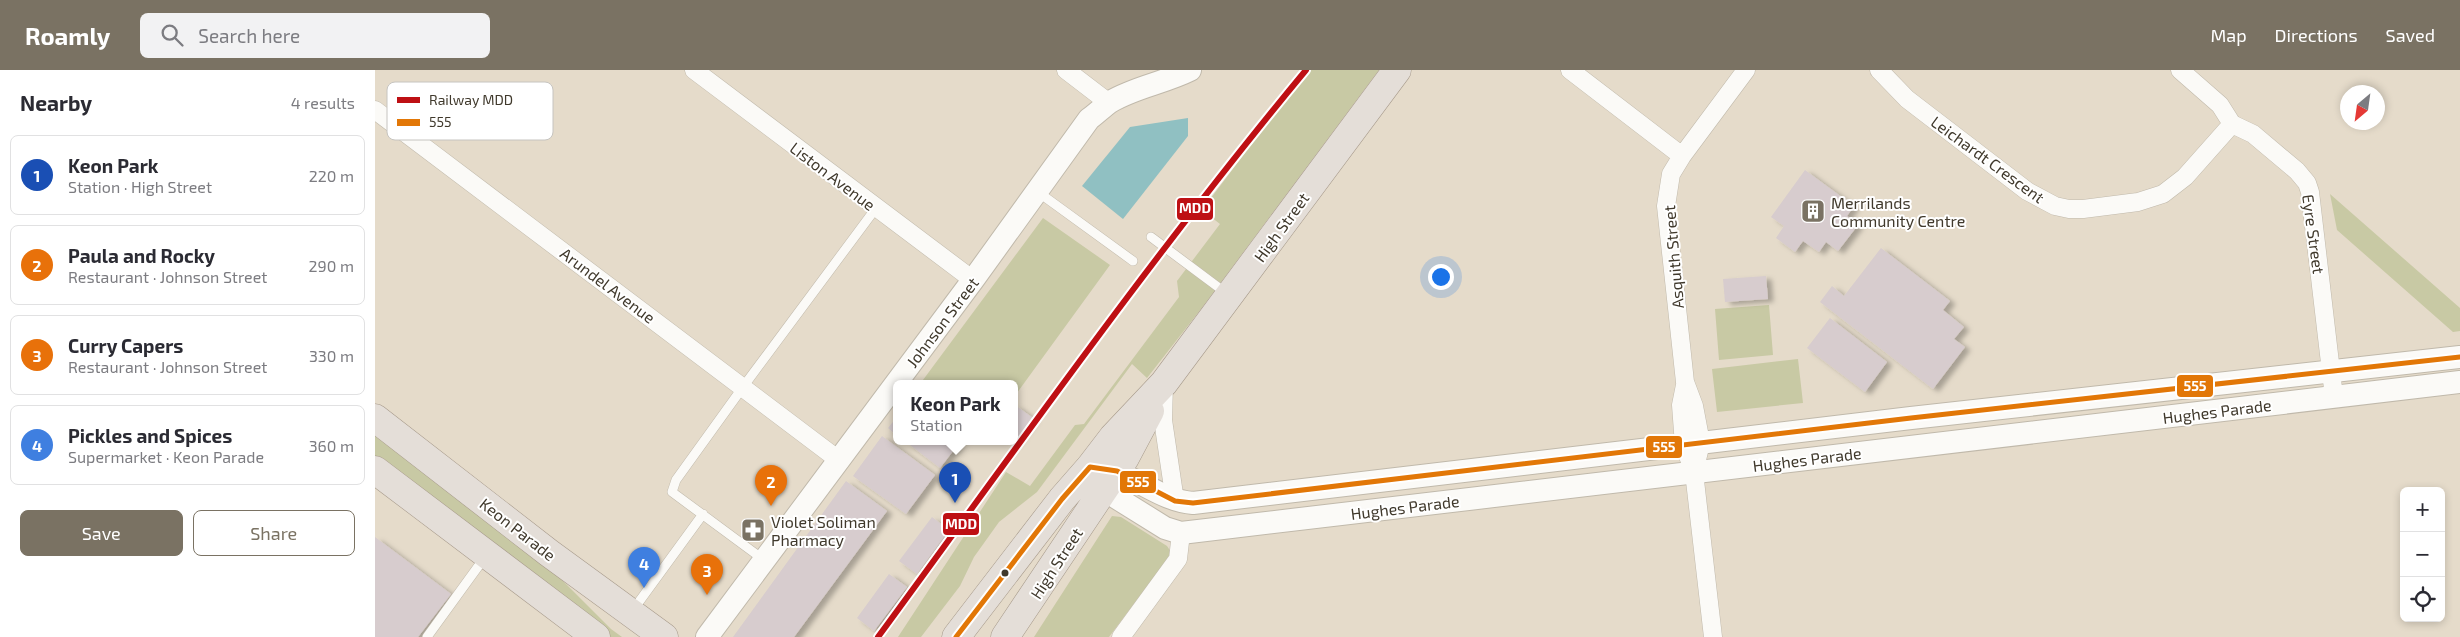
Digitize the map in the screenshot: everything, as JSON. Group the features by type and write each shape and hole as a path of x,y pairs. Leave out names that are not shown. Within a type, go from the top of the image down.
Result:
{"main road":[{"name":"High Street","path":"1005,637 1103,476 1165,383 1397,70"},
{"name":"Keon Parade","path":"375,418 630,614 664,637"},
{"path":"375,470 596,637"},
{"name":"High Street","path":"956,637 1062,499 1103,476"}],"street":[{"name":"Liston Avenue","path":"694,70 973,280"},
{"path":"1066,70 1109,103"},
{"name":"Johnson Street","path":"899,380 1089,120 1109,103 1129,92 1173,78 1190,70"},
{"path":"1569,70 1681,156"},
{"name":"Asquith Street","path":"1713,637 1694,472 1693,444 1681,405 1685,382 1666,206 1671,174 1681,156 1746,70"},
{"name":"Leichardt Crescent","path":"1879,70 1907,99 2027,190 2048,202 2069,209 2138,202 2163,194 2185,177 2232,124"},
{"name":"Eyre Street","path":"2180,70 2219,105 2232,124 2253,134 2297,170 2307,183 2310,192 2334,397"},
{"name":"Arundel Avenue","path":"375,110 387,119"},
{"name":"Arundel Avenue","path":"415,140 839,461"},
{"name":"Hughes Parade","path":"1103,476 1175,501 1193,503 1911,418 2460,357"},
{"name":"Hughes Parade","path":"1103,476 1165,528 1181,533 2460,382"},
{"path":"1165,383 1163,420 1175,501"},
{"name":"Johnson Street","path":"707,637 893,388"},
{"path":"1911,418 1915,447"},
{"path":"1246,498 1251,525"},
{"path":"1125,636 1178,559 1181,533"}],"lane":[{"path":"1037,192 1133,261"},
{"path":"765,561 672,492 676,480 876,208"},
{"path":"1151,237 1230,296"},
{"path":"630,614 703,514"},
{"path":"427,637 487,555"}],"green space":[{"path":"1311,70 1379,70 1201,309 1147,378 1132,364 1037,492 999,522 974,557 960,586 921,637 898,637 1006,472 1030,486 1075,425 1084,424 1179,297 1177,281 1220,224 1202,210 1287,97"},
{"path":"2330,194 2460,308 2460,331 2453,332 2337,230"},
{"path":"1043,218 1110,265 1018,392 1018,380 923,380"},
{"path":"1769,305 1773,355 1719,360 1715,309"},
{"path":"1798,359 1803,403 1717,412 1712,369"},
{"path":"375,434 555,573 611,629 622,637 611,637 375,459"},
{"path":"1112,516 1121,517 1167,546 1171,552 1166,561 1109,637 1034,637"}],"water":[{"path":"1188,118 1188,136 1123,219 1082,186 1130,127"}],"building":[{"name":"Merrilands Community Centre","path":"1805,170 1854,206 1847,216 1858,225 1838,251 1826,242 1819,252 1803,241 1795,252 1776,238 1784,226 1771,217"},
{"path":"1881,248 1950,301 1943,310 1964,327 1954,339 1965,347 1933,389 1820,302 1832,286 1844,296"},
{"path":"1766,276 1768,299 1725,302 1723,279"},
{"path":"1830,318 1887,362 1865,392 1807,348"},
{"path":"1018,407 1033,418 1018,437"},
{"path":"893,422 893,432 888,428"},
{"path":"882,436 935,475 906,514 853,476"},
{"path":"910,445 958,445 940,468"},
{"path":"846,481 887,511 794,637 733,637"},
{"path":"932,517 949,530 917,574 899,561"},
{"path":"375,537 451,594 418,637 375,637"},
{"path":"889,574 907,587 874,631 857,618"}],"rail line":[{"name":"MDD","path":"878,637 1141,279 1306,70"}],"transit line":[{"name":"555","path":"956,637 1062,499 1090,467 1117,471 1175,501 1193,503 1911,418 2460,357"}],"place":[{"name":"Merrilands Community Centre","path":"1813,211"},
{"name":"Keon Park","path":"955,503"},
{"name":"Paula and Rocky","path":"771,506"},
{"name":"Violet Soliman Pharmacy","path":"753,530"},
{"name":"Pickles and Spices","path":"644,588"},
{"name":"Curry Capers","path":"707,595"}]}
